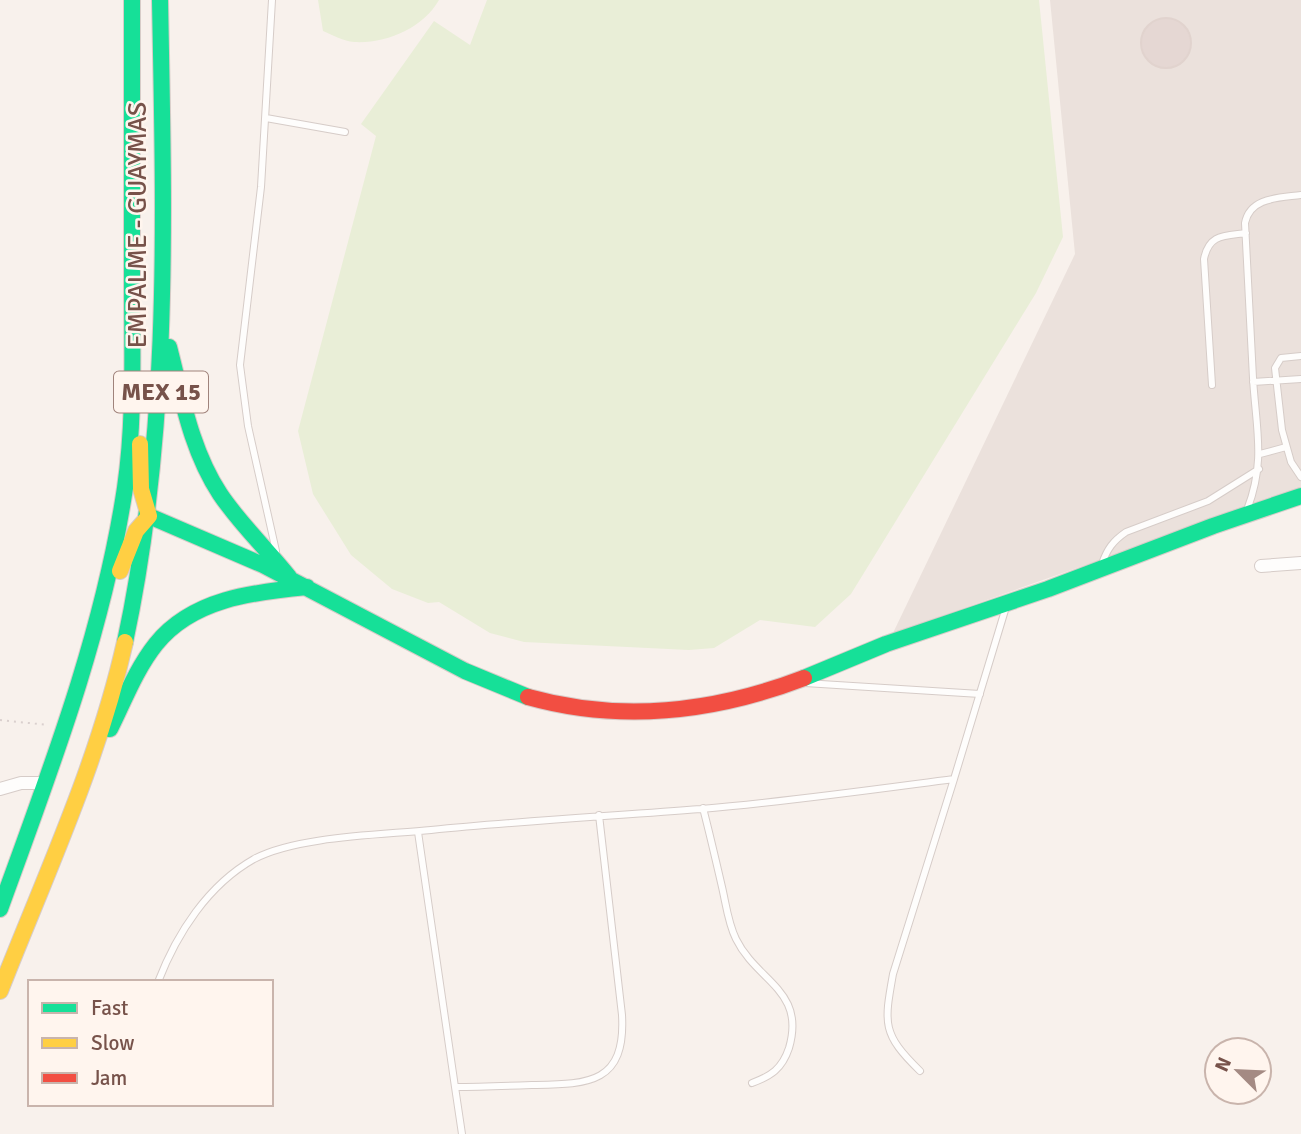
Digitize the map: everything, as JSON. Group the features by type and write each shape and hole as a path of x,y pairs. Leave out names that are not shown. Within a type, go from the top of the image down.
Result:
{"main road":[{"name":"MEX 15","path":"0,909 66,727 95,633 113,560 125,485 132,391 132,0"},
{"name":"EMPALME - GUAYMAS","path":"85,776 120,663 149,516 162,385 160,0"},
{"path":"132,196 162,195"},
{"path":"163,322 189,429 199,455 233,512 289,577"},
{"path":"132,391 140,434 140,490 149,516 195,533 289,577 448,662 523,695 595,711 670,712 738,699 793,682 896,639 1008,602 1301,496"},
{"path":"95,633 136,531 149,516"},
{"path":"85,776 140,669 158,642 178,623 199,610 229,600 279,589 307,587"},
{"name":"MEX 15","path":"0,991 85,776"}],"street":[{"path":"1261,566 1301,563"},
{"path":"0,789 20,783 46,783"}],"lane":[{"path":"272,0 257,234 242,330 240,365 248,426 278,563"},
{"path":"265,118 345,132"},
{"path":"1246,514 1255,491 1260,454 1253,382 1246,216 1250,208 1257,204 1301,195"},
{"path":"1212,385 1204,259 1206,248 1221,237 1245,233"},
{"path":"1301,356 1281,358 1277,361 1276,381 1286,447 1301,477"},
{"path":"1253,382 1301,379"},
{"path":"1260,454 1286,447"},
{"path":"1100,569 1107,551 1115,540 1126,532 1208,501 1259,469"},
{"path":"920,1071 893,1041 886,1022 893,974 1008,602"},
{"path":"793,682 980,694"},
{"path":"159,980 191,918 229,875 257,858 299,844 599,815 704,808 954,779"},
{"path":"704,808 728,917 736,939 749,959 781,992 791,1008 794,1030 787,1054 772,1076 752,1083"},
{"path":"455,1087 570,1085 592,1081 614,1062 621,1048 622,1016 599,815"},
{"path":"418,832 462,1134"}],"path":[{"path":"0,720 66,727"}],"shaded area":[{"path":"1050,0 1301,0 1301,489 893,633 1075,254"}],"green space":[{"path":"318,0 439,0 423,19 402,32 379,40 354,42 323,31"},
{"path":"487,0 1039,0 1063,237 1036,293 851,594 815,627 760,620 714,648 689,650 524,642 490,633 439,602 428,603 392,589 351,555 313,494 298,431 376,136 361,124 434,21 470,45"}],"building":[{"path":"1166,18 1184,25 1191,43 1184,61 1166,68 1148,61 1141,43 1148,25"}],"traffic: fast":[{"path":"0,909 56,754 89,649 125,488 132,385 132,0"},
{"path":"125,642 140,562 157,402 163,242 160,0"},
{"path":"169,347 188,423 210,477 236,516 289,577"},
{"path":"804,678 886,644 1048,589 1213,526 1301,496"},
{"path":"149,516 263,565 465,671 528,697"},
{"path":"110,729 136,674 149,654 171,629 187,617 225,600 307,587"}],"traffic: slow":[{"path":"120,571 136,531 149,516 141,489 140,444"},
{"path":"0,991 85,775 114,687 125,642"}],"traffic: jam":[{"path":"528,697 598,710 668,710 736,699 804,678"}]}
